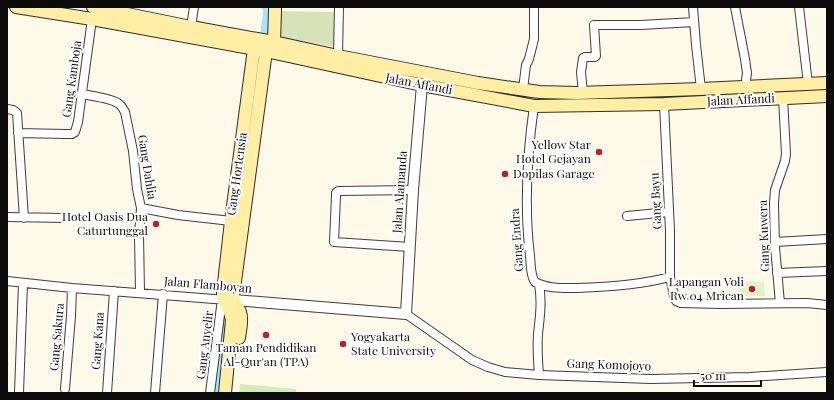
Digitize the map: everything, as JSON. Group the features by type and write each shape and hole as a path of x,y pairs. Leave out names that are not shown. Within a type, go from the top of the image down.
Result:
{"main road":[{"name":"Jalan Affandi","path":"16,7 93,13 191,27 254,44"},
{"name":"Gang Hortensia","path":"254,44 223,292 227,300 233,296 269,45 276,12 275,7"},
{"name":"Jalan Affandi","path":"93,13 254,44 338,56 478,83 579,97 664,104 827,96"},
{"name":"Jalan Affandi","path":"269,45 422,85 534,106 579,97 827,83"},
{"path":"225,393 232,320 227,300"},
{"path":"227,300 239,310 241,317 231,393"}],"street":[{"path":"191,27 194,7"},
{"path":"338,56 339,7"},
{"path":"523,89 526,66 534,39 534,7"},
{"path":"693,7 701,89"},
{"path":"735,7 747,73 745,87"},
{"path":"799,7 808,84"},
{"name":"Gang Kamboja","path":"18,133 72,134 75,132 78,122 93,13"},
{"path":"579,97 583,58 596,56 594,25 641,25 694,22"},
{"name":"Jalan Alamanda","path":"406,314 413,190 424,72"},
{"name":"Gang Dahlia","path":"82,94 112,100 122,106 125,112 133,151 137,189 141,208 231,221"},
{"name":"Gang Kuwera","path":"780,303 775,242 774,203 775,190 786,154 783,98"},
{"name":"Gang Bayu","path":"664,104 670,231 670,277 676,301 721,304 780,303"},
{"name":"Gang Endra","path":"534,106 528,158 526,215 532,277 535,282 545,287 557,288 610,286 654,281 670,277"},
{"path":"7,109 13,110 17,113 24,218"},
{"path":"410,247 334,242 336,193 338,191 413,190"},
{"path":"140,292 139,235 141,208"},
{"path":"626,216 669,212"},
{"path":"7,217 64,218"},
{"path":"775,242 827,239"},
{"path":"777,273 827,271"},
{"name":"Jalan Flamboyan","path":"7,281 72,288 140,292 406,314"},
{"path":"19,393 23,283"},
{"path":"538,284 541,310 538,336 539,375"},
{"name":"Gang Sakura","path":"65,389 72,288"},
{"name":"Gang Kana","path":"107,393 114,291"},
{"path":"155,393 163,294"},
{"name":"Gang Anyelir","path":"210,393 227,300"},
{"path":"780,303 827,305"},
{"name":"Gang Komojoyo","path":"406,314 472,360 505,372 539,375 651,379 750,377 827,372"}],"green space":[{"path":"275,11 337,12 336,47 270,36"},
{"name":"Lapangan Voli Rw 04 Mrican","path":"739,282 764,282 765,296 740,296"},
{"path":"240,384 296,389 296,393 239,393"}],"waterway":[{"path":"262,45 268,10 266,7"},
{"path":"217,393 225,312"}],"place":[{"name":"Yellow Star Hotel Gejayan","path":"599,152"},
{"name":"Dopilas Garage","path":"505,174"},
{"name":"Hotel Oasis Dua Caturtunggal","path":"156,224"},
{"name":"Lapangan Voli Rw 04 Mrican","path":"752,289"},
{"name":"Taman Pendidikan Al-Qur'an (TPA)","path":"266,335"},
{"name":"Yogyakarta State University","path":"343,344"}]}
